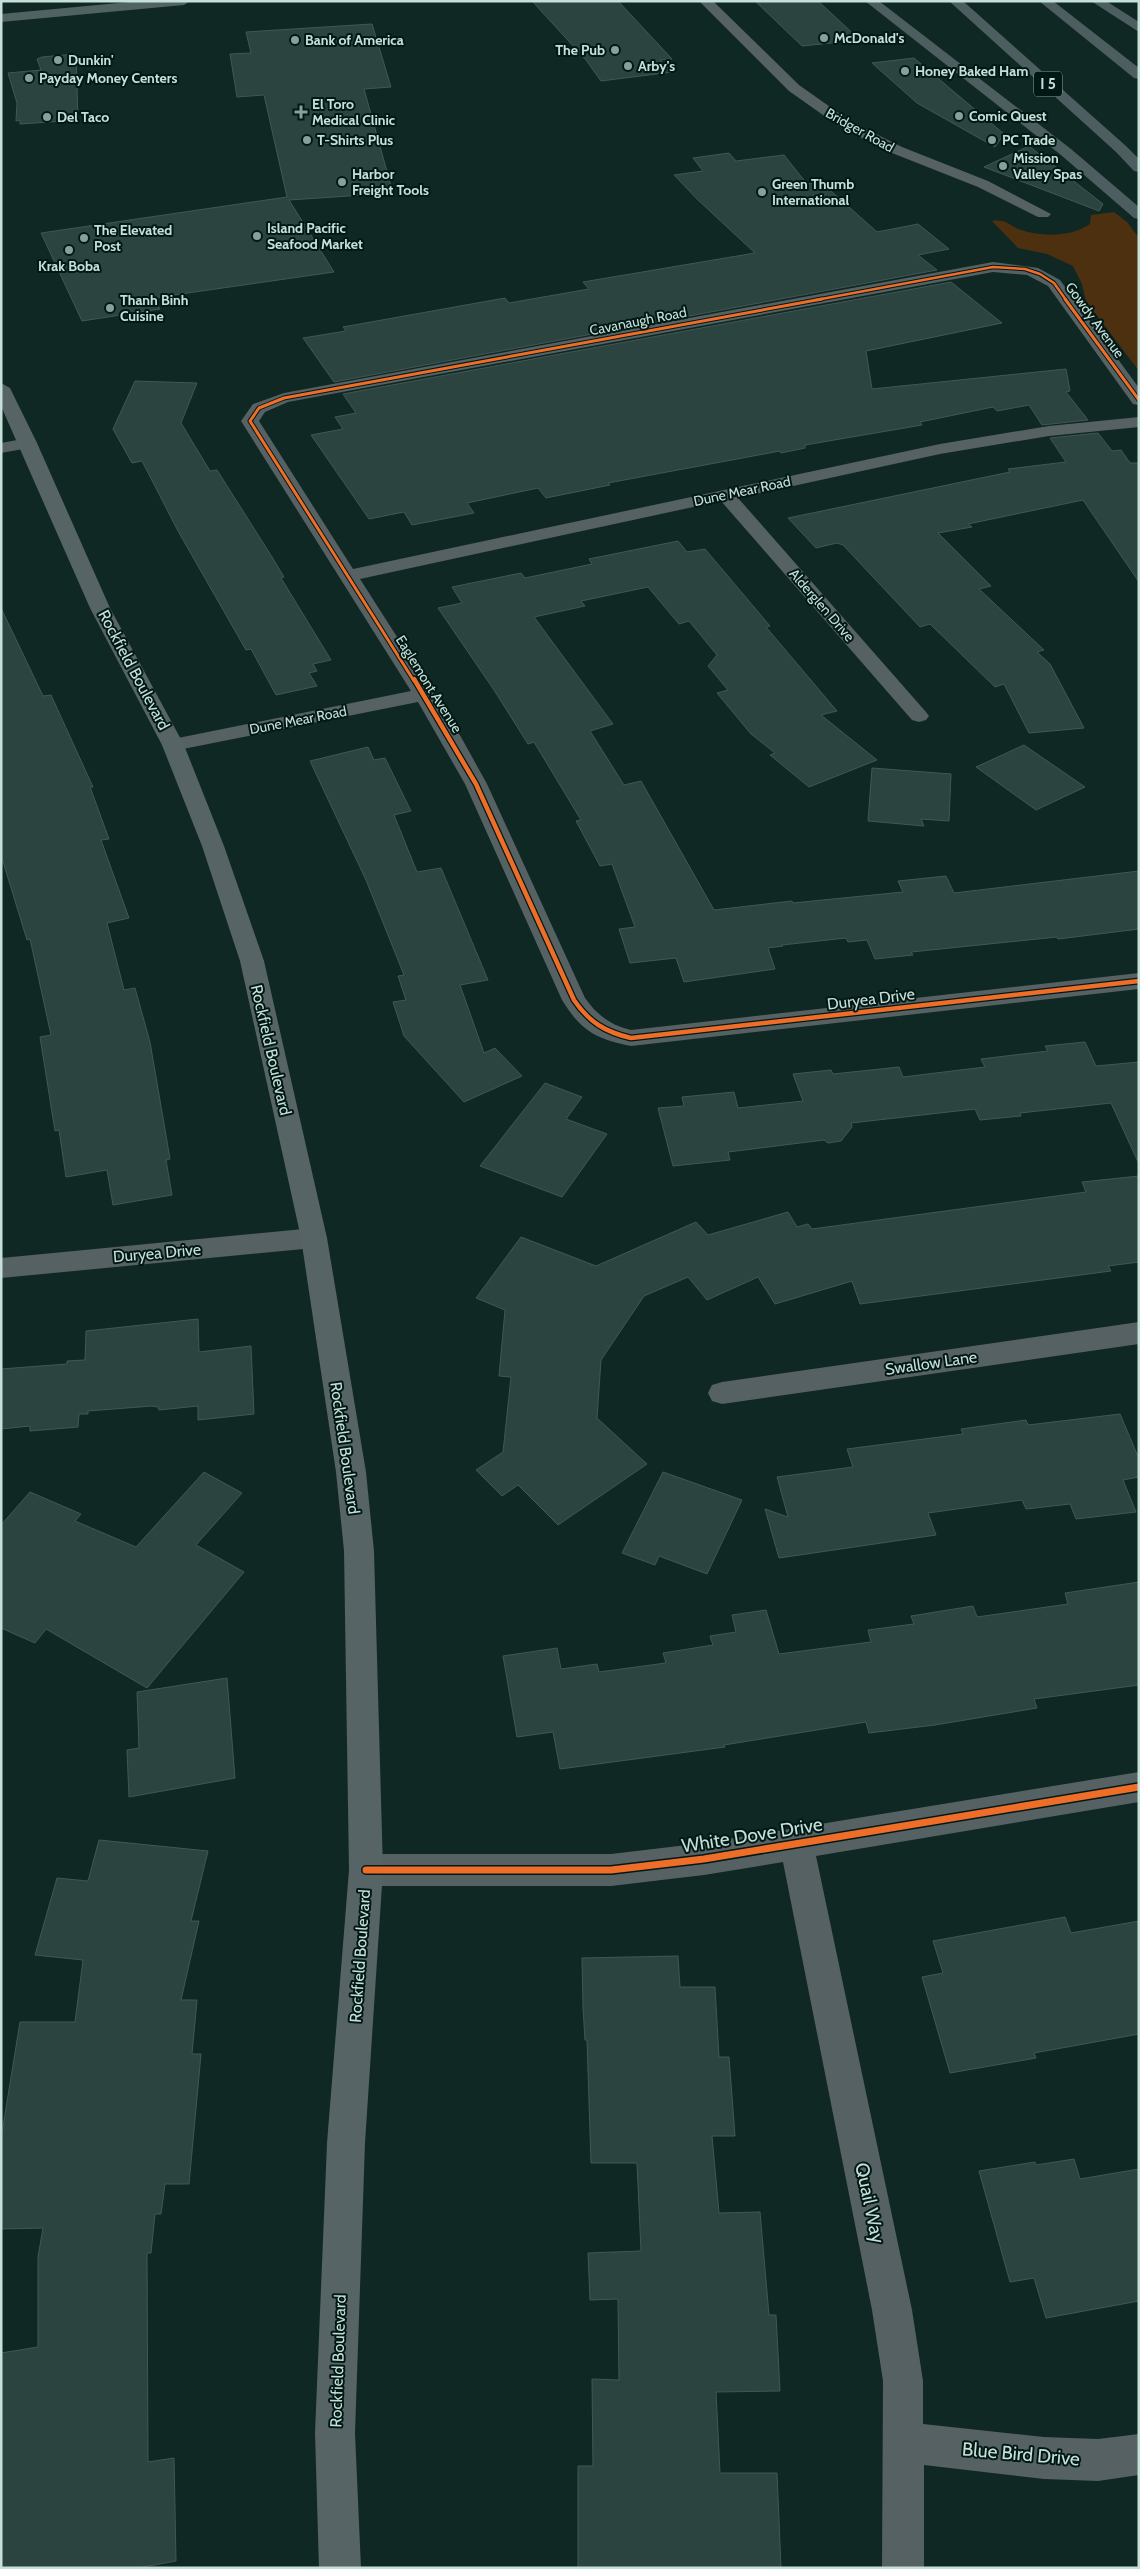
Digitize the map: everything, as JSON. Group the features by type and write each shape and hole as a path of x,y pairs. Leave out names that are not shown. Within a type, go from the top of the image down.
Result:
{"highway":[{"path":"871,1 1066,152 1139,215"},
{"name":"I 5","path":"955,1 1121,149 1139,168"},
{"path":"1045,1 1139,75"},
{"path":"1097,1 1139,28"}],"main road":[{"path":"1,18 184,1"},
{"path":"2,32 25,24 110,8"},
{"name":"Rockfield Boulevard","path":"1,388 28,443 100,608 174,745 213,846 252,962 314,1238 351,1472 359,1551 366,1870 346,2144 336,2433 340,2568"}],"street":[{"name":"Bridger Road","path":"705,1 794,88 845,124 898,150 983,184 1043,214"},
{"name":"Cavanaugh Road","path":"259,408 284,398 993,267 1022,268"},
{"name":"Gowdy Avenue","path":"1022,268 1044,274 1054,283 1139,400"},
{"name":"Eaglemont Avenue","path":"259,408 250,421 423,695 476,784 574,1000 587,1020 607,1032"},
{"name":"Dune Mear Road","path":"347,576 725,494 968,444 1139,422"},
{"path":"1,448 28,443"},
{"name":"Alderglen Drive","path":"725,494 919,716"},
{"name":"Dune Mear Road","path":"174,745 423,695"},
{"name":"Duryea Drive","path":"607,1032 631,1038 664,1035 1139,981"},
{"name":"Duryea Drive","path":"1,1268 314,1238"},
{"name":"Swallow Lane","path":"722,1393 1139,1333"},
{"name":"White Dove Drive","path":"366,1870 611,1870 796,1844 1139,1787"},
{"name":"Quail Way","path":"796,1844 892,2310 903,2381 903,2568"},
{"name":"Blue Bird Drive","path":"904,2442 1044,2458 1098,2460 1139,2454"}],"shaded area":[{"path":"1114,212 1127,222 1139,238 1139,371 1086,301 1082,284 1073,266 1047,254 1018,248 992,221 1004,222 1021,230 1047,235 1074,231 1090,224 1091,215"}],"building":[{"path":"532,1 618,1 672,59 660,60 672,72 601,81 586,60"},
{"path":"755,1 818,1 860,40 802,46"},
{"path":"372,24 391,87 364,89 393,193 289,200 334,272 153,298 160,309 82,321 41,233 287,197 264,95 237,97 230,54 251,53 246,32"},
{"path":"76,54 78,120 20,124 20,120 16,121 17,103 8,73 41,70 37,59 42,57"},
{"path":"914,58 1004,134 995,147 917,103 872,63"},
{"path":"1029,146 1103,204 1099,211 984,167"},
{"path":"729,153 736,161 784,155 807,184 821,182 877,232 918,224 949,249 918,255 937,270 334,382 303,338 346,331 343,327 505,298 509,303 589,289 583,282 755,253 674,175 703,171 693,158"},
{"path":"951,282 1002,323 866,351 872,389 1066,369 1070,391 1066,392 1088,420 1042,425 1029,405 997,411 993,407 920,422 922,425 805,445 805,448 781,453 780,451 608,483 610,485 546,498 538,488 467,503 474,513 412,525 404,512 369,519 311,435 343,429 335,417 356,413 343,394"},
{"path":"135,381 197,383 181,423 210,471 217,470 284,577 281,578 331,660 313,664 317,671 309,673 317,686 276,695 251,649 246,650 178,531 142,461 132,463 113,429"},
{"path":"1098,433 1112,451 1121,450 1130,463 1139,463 1139,582 1083,500 968,524 972,527 938,533 991,586 979,589 1044,650 1037,652 1050,664 1084,728 1029,733 1004,684 995,687 930,624 920,627 843,545 837,543 816,548 788,518 1010,472 1008,469 1066,462 1050,438"},
{"path":"678,541 687,552 705,549 770,626 766,627 837,711 821,715 877,760 809,787 770,755 775,753 751,734 717,693 728,690 708,666 717,655 689,621 679,624 648,587 581,601 585,606 534,617 613,724 590,731 624,785 641,781 714,910 792,901 793,903 903,892 898,881 946,876 954,893 1139,871 1139,929 1058,939 1057,937 911,952 913,955 875,959 867,940 848,942 846,938 782,945 768,948 775,969 684,982 676,958 630,963 619,929 635,927 612,864 600,866 576,821 581,820 534,742 528,744 438,608 462,603 452,587 521,573 525,578 592,564 589,559"},
{"path":"1,608 43,696 51,695 93,787 90,787 109,839 101,840 129,918 107,923 124,990 135,988 150,1042 170,1159 166,1160 172,1195 113,1205 107,1170 66,1177 59,1130 55,1131 40,1037 51,1035 30,939 27,940 1,855"},
{"path":"1024,745 1085,787 1036,810 976,767"},
{"path":"368,747 374,760 385,758 411,811 394,815 417,872 441,868 488,980 460,985 484,1053 495,1048 522,1076 464,1102 404,1036 393,1002 406,1000 398,976 404,975 366,880 310,761"},
{"path":"872,768 951,774 949,821 921,819 924,826 868,821"},
{"path":"1085,1042 1096,1066 1139,1062 1139,1164 1111,1103 1020,1113 1021,1116 980,1120 975,1109 851,1123 852,1127 841,1141 828,1143 824,1140 728,1152 730,1160 673,1166 658,1108 684,1106 682,1097 734,1092 738,1108 803,1101 793,1074 831,1070 833,1074 899,1067 903,1077 985,1067 981,1059 1048,1051 1045,1046"},
{"path":"545,1083 582,1097 566,1119 607,1134 562,1197 480,1166"},
{"path":"1139,1176 1139,1262 1108,1266 1111,1271 860,1304 852,1281 775,1304 758,1277 707,1300 688,1277 644,1296 601,1360 597,1418 647,1464 558,1525 518,1485 502,1496 476,1470 503,1452 511,1377 499,1376 505,1310 476,1298 521,1237 596,1266 696,1222 708,1235 788,1212 797,1227 808,1224 812,1229 1086,1192 1082,1182"},
{"path":"198,1319 199,1352 251,1346 254,1414 198,1420 198,1406 159,1410 158,1407 152,1406 88,1411 88,1414 79,1414 78,1427 30,1431 30,1426 1,1429 1,1369 67,1364 67,1361 85,1360 86,1331"},
{"path":"1120,1414 1139,1459 1139,1477 1123,1480 1136,1512 1076,1519 1070,1504 1026,1509 1022,1500 928,1513 936,1535 779,1558 765,1509 788,1517 777,1477 853,1467 847,1449 963,1434 961,1429 1026,1420 1028,1425"},
{"path":"204,1472 242,1493 196,1545 244,1572 147,1688 46,1629 35,1643 1,1628 1,1525 30,1492 81,1514 75,1521 136,1547"},
{"path":"663,1472 742,1500 707,1574 659,1556 655,1565 622,1553"},
{"path":"1139,1582 1139,1685 1034,1699 1037,1708 935,1725 869,1733 866,1722 724,1745 725,1747 560,1769 553,1732 517,1737 503,1656 557,1648 561,1669 597,1664 599,1672 666,1663 663,1653 713,1645 710,1636 736,1632 732,1615 766,1610 779,1654 871,1642 868,1630 914,1624 911,1616 973,1606 977,1617 1068,1604 1065,1593"},
{"path":"227,1678 235,1778 129,1797 127,1750 139,1748 137,1692"},
{"path":"99,1840 208,1851 191,1921 199,1921 181,2000 197,2000 192,2054 201,2054 189,2184 165,2184 161,2214 155,2214 151,2253 147,2253 148,2462 174,2458 176,2561 138,2568 1,2568 1,2353 38,2347 38,2257 43,2228 1,2229 1,2139 20,2022 75,2022 83,1960 35,1955 57,1878 88,1881"},
{"path":"1065,1917 1071,1933 1139,1921 1139,2034 1034,2053 1036,2058 950,2073 922,1977 943,1973 933,1941"},
{"path":"678,1956 680,1987 715,1987 719,2057 729,2057 735,2136 712,2136 719,2213 760,2212 769,2315 776,2315 780,2391 716,2392 720,2473 777,2473 781,2568 578,2568 578,2466 593,2466 592,2379 619,2380 618,2299 590,2300 588,2253 641,2251 637,2163 591,2163 582,1958"},
{"path":"1074,2159 1080,2179 1139,2169 1139,2301 1046,2318 1034,2278 1010,2282 979,2171 1035,2162 1036,2165"}],"cycle path":[{"path":"1139,400 1054,283 1033,271 993,267 284,398 259,408 250,421 450,737 476,784 574,1000 586,1016 604,1030 631,1038 1139,981"},
{"path":"366,1870 611,1870 704,1859 1139,1787"}],"place":[{"name":"McDonald's","path":"824,38"},
{"name":"Bank of America","path":"295,40"},
{"name":"The Pub","path":"615,50"},
{"name":"Dunkin'","path":"58,60"},
{"name":"Arby's","path":"628,66"},
{"name":"Honey Baked Ham","path":"905,71"},
{"name":"Payday Money Centers","path":"29,78"},
{"name":"El Toro Medical Clinic","path":"301,112"},
{"name":"Comic Quest","path":"959,116"},
{"name":"Del Taco","path":"47,117"},
{"name":"T-Shirts Plus","path":"307,140"},
{"name":"PC Trade","path":"992,140"},
{"name":"Mission Valley Spas","path":"1003,166"},
{"name":"Harbor Freight Tools","path":"342,182"},
{"name":"Green Thumb International","path":"762,192"},
{"name":"Island Pacific Seafood Market","path":"257,236"},
{"name":"The Elevated Post","path":"84,238"},
{"name":"Krak Boba","path":"69,250"},
{"name":"Thanh Binh Cuisine","path":"110,308"}]}
